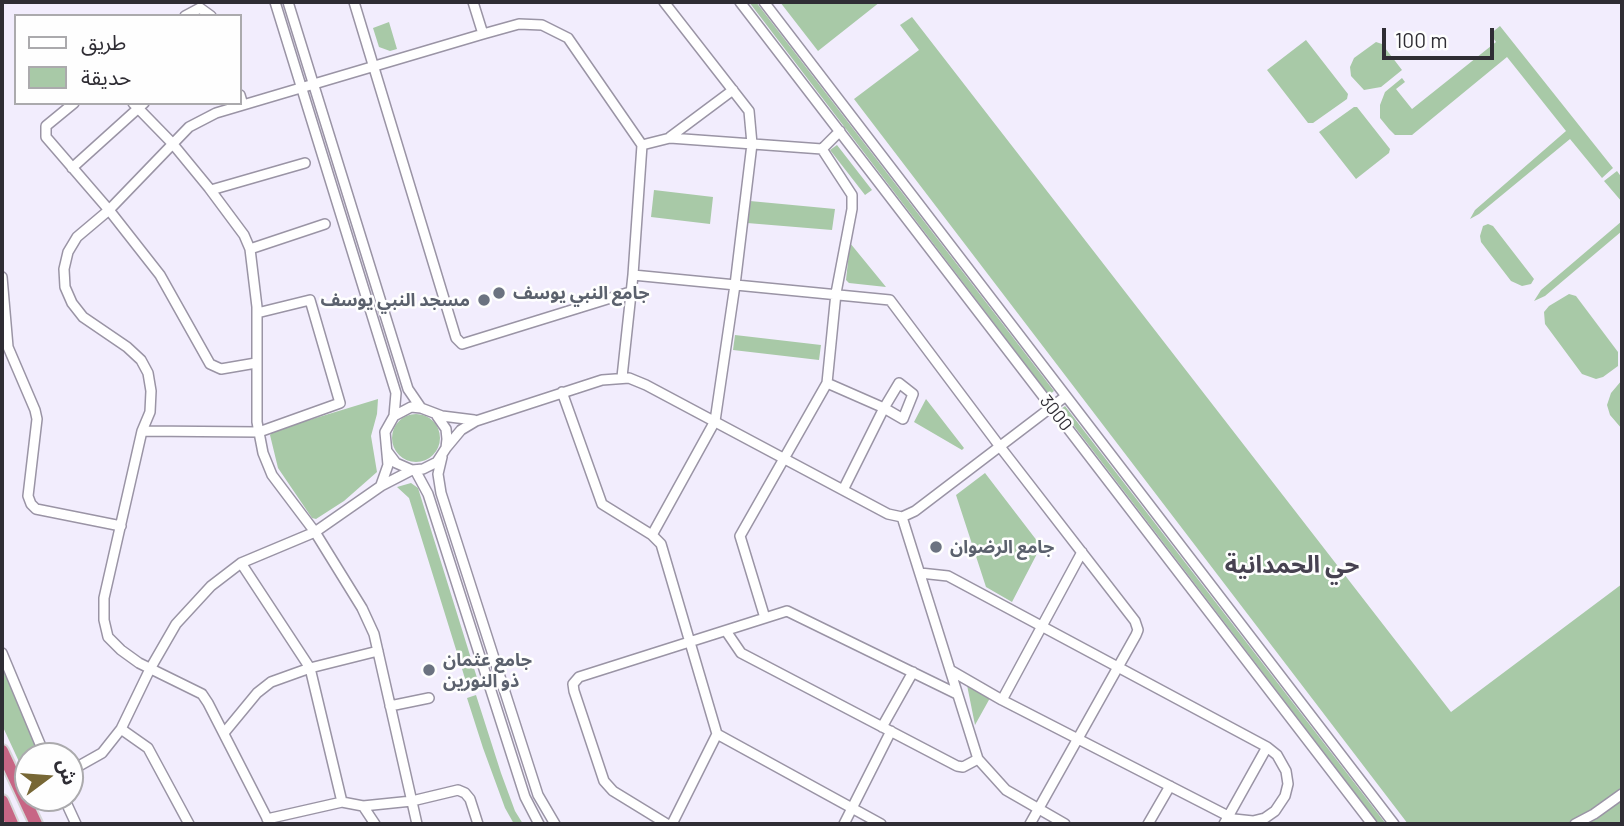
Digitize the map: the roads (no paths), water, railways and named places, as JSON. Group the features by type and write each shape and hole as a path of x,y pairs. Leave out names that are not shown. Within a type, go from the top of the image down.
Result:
{"highway":[{"path":"2,751 14,774"},
{"path":"2,801 12,824"}],"street":[{"path":"275,2 396,394 394,416 385,432 388,465 381,486"},
{"path":"288,2 408,389 421,408"},
{"path":"354,2 456,338 462,344 630,292"},
{"path":"473,2 483,34"},
{"path":"652,534 715,421 752,144 749,111 664,2"},
{"name":"3000","path":"740,2 1372,824"},
{"name":"3000","path":"764,2 1395,824"},
{"path":"189,14 200,8 208,14"},
{"path":"478,824 470,799 458,790 412,800 363,806 342,802 268,822 202,694 149,669 121,650 108,636 104,620 104,598 142,431 150,412 151,391 144,367 127,347 83,317 72,303 65,287 64,269 68,252 77,237 109,210 189,127 216,113 519,24 542,25 568,38 642,145 634,275 622,377"},
{"path":"670,138 733,90"},
{"path":"72,105 46,126 46,137 109,210 170,290 210,364 221,369 256,363"},
{"path":"72,168 138,105 211,190 243,235 250,249 257,313 256,363 259,432 263,453 272,475 315,532 362,608 374,634 417,824"},
{"path":"642,145 670,138 822,149 840,131"},
{"path":"765,618 740,536 827,383 836,293 852,209 852,195 822,149"},
{"path":"211,190 305,163"},
{"path":"250,249 325,224"},
{"path":"634,275 890,300 1135,621 1138,630 1030,824"},
{"path":"2,276 8,347 37,419 28,496 31,503 36,509 121,526"},
{"path":"142,431 259,432 340,403 310,300 257,313"},
{"path":"84,763 102,752 121,729 149,669 176,624 211,586 241,562 315,532 381,486 414,470 430,466 461,430 476,421 609,378 622,377 640,382 888,514 902,517 915,511 1001,448 1066,396"},
{"path":"827,383 884,408 843,490"},
{"path":"562,393 603,504 652,534 661,544 717,734 672,824"},
{"path":"394,416 411,407 476,421"},
{"path":"436,414 446,429 438,474 441,493 538,795 555,824"},
{"path":"386,450 396,463 414,470 428,494 525,797 539,824"},
{"path":"902,517 978,759 1006,790 1065,824"},
{"path":"1002,700 1082,552"},
{"path":"241,562 310,668 342,802"},
{"path":"920,573 948,576 1267,747 1281,760 1286,771 1287,790 1283,802 1270,815 1259,820 1227,820 1170,786 1002,700 950,670"},
{"path":"667,824 613,791 604,782 573,684 579,677 787,611 957,694"},
{"path":"726,631 741,653 957,766 963,767 978,759"},
{"path":"224,733 257,693 271,682 310,668 378,651"},
{"path":"2,653 39,742"},
{"path":"844,824 913,672"},
{"path":"390,706 429,698"},
{"path":"505,731 516,727"},
{"path":"121,729 148,748 189,824"},
{"path":"717,734 881,824"},
{"path":"1227,820 1267,747"},
{"path":"1148,824 1170,786"},
{"path":"1575,824 1622,794"},
{"path":"363,806 375,824"}],"place":[{"name":"جامع النبي يوسف","path":"499,293"},
{"name":"مسجد النبي يوسف","path":"484,300"},
{"name":"جامع الرضوان","path":"936,547"},
{"name":"جامع عثمان ذو النورين","path":"429,670"}],"district":[{"name":"حي الحمدانية","path":"1292,565"}]}
